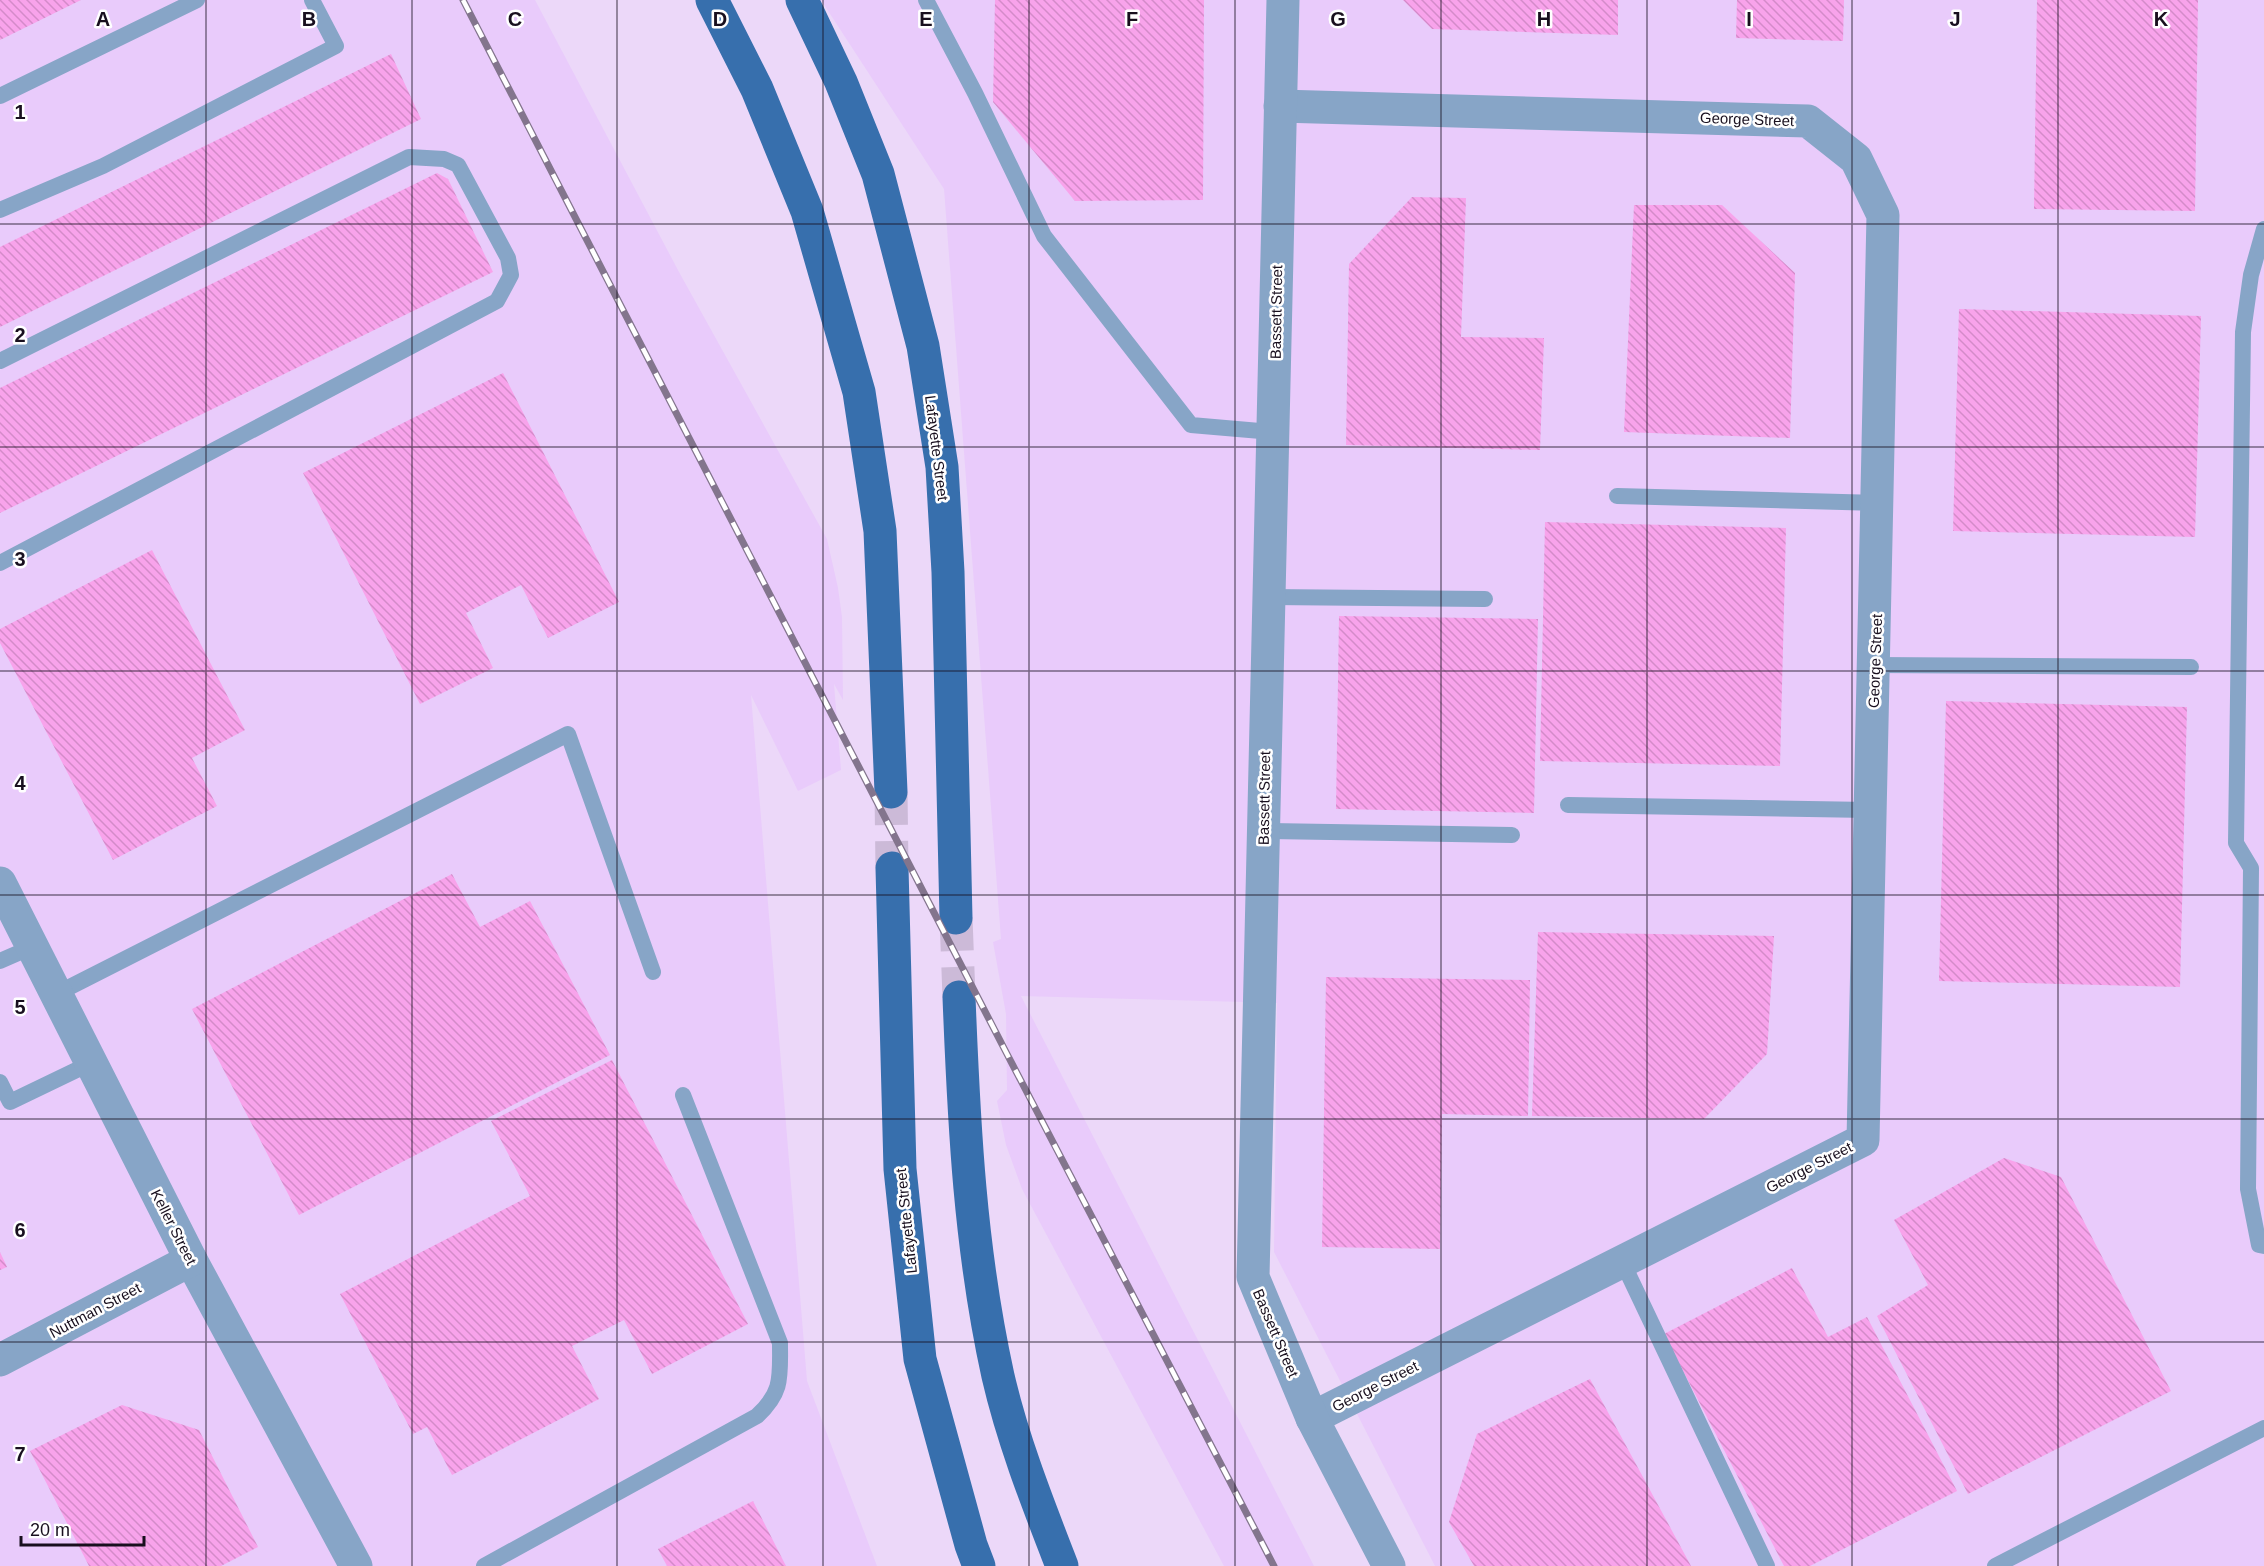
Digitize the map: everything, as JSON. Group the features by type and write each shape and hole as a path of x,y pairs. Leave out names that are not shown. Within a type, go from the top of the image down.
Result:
{"main road":[{"path":"712,0 758,89 807,211 859,392 880,531 891,792"},
{"name":"Lafayette Street","path":"802,0 841,82 878,174 923,346 942,467 948,572 956,918"},
{"name":"Lafayette Street","path":"892,868 900,1169 920,1359 971,1545 979,1566"},
{"path":"959,997 964,1147 978,1273 999,1378 1026,1472 1062,1566"}],"street":[{"name":"Bassett Street","path":"1283,0 1253,1278 1312,1418 1389,1566"},
{"name":"George Street","path":"1281,106 1808,121 1856,159 1883,215 1879,503 1869,810 1863,1140 1312,1418"},
{"name":"Keller Street","path":"0,884 191,1260 356,1566"},
{"name":"Nuttman Street","path":"0,1360 191,1260"}],"lane":[{"path":"0,96 197,0"},
{"path":"0,210 103,166 336,46 312,0"},
{"path":"926,0 975,93 1044,236 1191,425 1273,432"},
{"path":"0,361 409,157 444,159 458,165 508,258 511,275 497,301 0,563"},
{"path":"2264,229 2251,274 2243,344 2236,843 2257,868 2248,1189 2259,1245 2264,1246"},
{"path":"1617,496 1879,503"},
{"path":"1269,597 1485,599"},
{"path":"1875,664 2191,667"},
{"path":"56,994 568,734 653,972"},
{"path":"1569,805 1869,810"},
{"path":"1263,831 1512,835"},
{"path":"0,961 32,947"},
{"path":"0,1082 10,1102 91,1063"},
{"path":"484,1566 757,1416 772,1402 780,1378 780,1343 683,1095"},
{"path":"1622,1262 1767,1566"},
{"path":"1995,1566 2264,1428"}],"shaded area":[{"path":"0,0 535,0 679,272 827,539 838,588 842,617 843,700 834,684 841,770 798,791 751,695 807,1381 877,1566 0,1566"},
{"path":"821,0 2264,0 2264,1566 1435,1566 1274,1252 1277,1003 1021,996 1314,1566 1224,1566 1022,1189 1006,1145 997,1101 1007,1090 1006,1014 993,942 1001,939 944,189"}],"building":[{"path":"0,0 81,0 0,40"},
{"path":"995,0 1204,0 1203,200 1075,201 993,102"},
{"path":"1403,0 1618,0 1618,35 1432,29"},
{"path":"1737,0 1844,0 1843,41 1736,38"},
{"path":"2037,0 2198,0 2195,211 2034,209"},
{"path":"391,54 421,119 0,327 0,247"},
{"path":"437,173 448,179 493,272 0,513 0,388"},
{"path":"1412,197 1466,198 1461,337 1544,338 1540,450 1346,445 1349,264"},
{"path":"1634,205 1722,205 1795,273 1790,438 1624,432"},
{"path":"1959,309 2201,316 2195,537 1953,531"},
{"path":"503,373 619,602 548,638 521,585 466,613 493,668 420,704 303,473"},
{"path":"1545,522 1786,528 1780,766 1540,761"},
{"path":"152,550 245,730 192,758 217,806 113,860 0,643 0,629"},
{"path":"1339,616 1538,619 1534,813 1336,809"},
{"path":"1946,701 2187,707 2180,987 1939,981"},
{"path":"452,874 480,927 530,901 610,1055 299,1215 192,1009"},
{"path":"1538,932 1774,936 1767,1054 1704,1119 1532,1116"},
{"path":"1326,977 1530,980 1528,1116 1442,1114 1440,1249 1322,1247"},
{"path":"612,1060 748,1324 652,1374 624,1320 572,1346 599,1399 452,1475 427,1427 413,1434 340,1294 530,1196 491,1121"},
{"path":"2004,1158 2061,1177 2171,1391 1968,1494 1877,1316 1928,1285 1894,1220"},
{"path":"0,1252 7,1267 0,1270"},
{"path":"1792,1268 1828,1337 1867,1317 1957,1491 1810,1566 1784,1566 1664,1334"},
{"path":"1590,1379 1691,1566 1474,1566 1449,1522 1477,1434"},
{"path":"122,1405 199,1430 258,1547 221,1566 89,1566 30,1451"},
{"path":"753,1501 786,1566 667,1566 658,1549"}],"tunnel":[{"path":"891,792 892,868"},
{"path":"956,918 959,997"}],"railway":[{"path":"463,0 1274,1566"}]}
